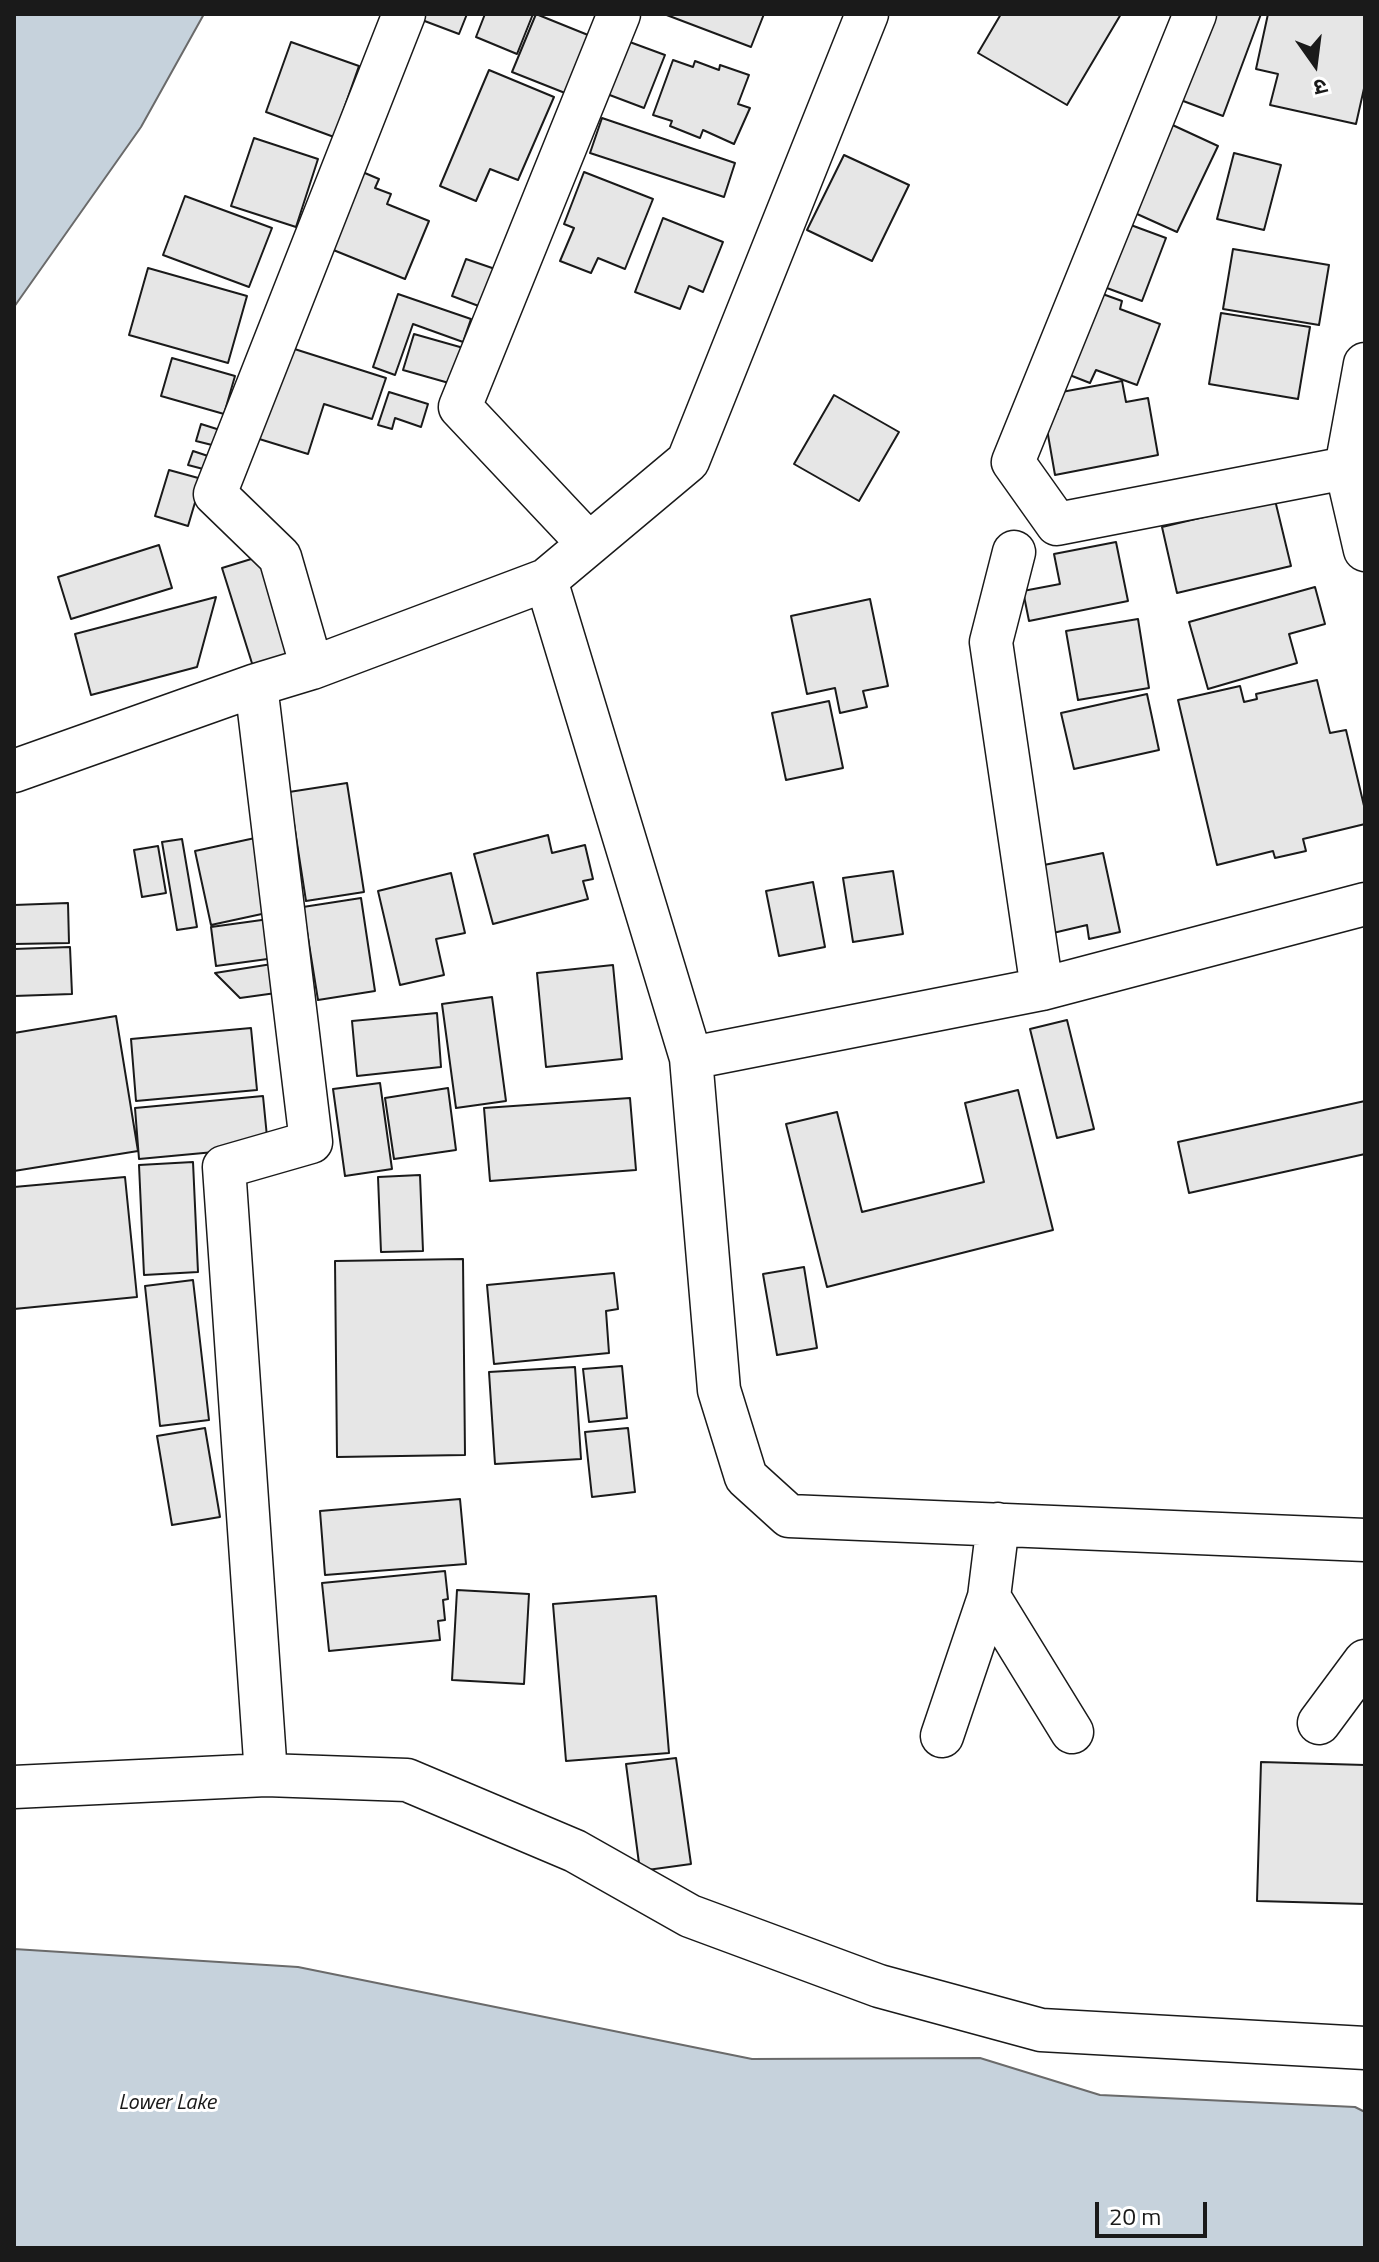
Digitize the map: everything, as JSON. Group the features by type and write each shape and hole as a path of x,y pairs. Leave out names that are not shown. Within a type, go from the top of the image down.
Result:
{"street":[{"path":"312,668 280,557 215,494 404,14"},
{"path":"589,544 460,407 619,14"},
{"path":"14,771 312,668 546,580 688,461 867,14"},
{"path":"1195,14 1013,462 1057,524 1346,468"},
{"path":"1365,364 1346,468 1365,550"},
{"path":"1014,552 991,642 1042,989"},
{"path":"546,580 691,1058 719,1390 746,1477 789,1516 1365,1540"},
{"path":"256,685 311,1142 224,1167 266,1775"},
{"path":"691,1058 1042,989 1365,904"},
{"path":"942,1736 989,1597 998,1524"},
{"path":"989,1597 1072,1732"},
{"path":"1319,1723 1365,1661"},
{"path":"14,1787 266,1775 407,1780 575,1851 690,1916 879,1986 1041,2030 1365,2048"}],"water":[{"path":"14,14 204,14 141,127 14,307"},
{"name":"Lower Lake","path":"14,1949 298,1967 752,2059 980,2058 1100,2095 1355,2107 1365,2112 1365,2248 14,2248"}],"building":[{"path":"415,14 467,14 459,34 414,17"},
{"path":"485,14 533,14 517,54 476,37"},
{"path":"536,14 588,35 565,93 512,72"},
{"path":"664,14 764,14 751,47"},
{"path":"1001,14 1121,14 1067,105 978,53"},
{"path":"1201,14 1261,14 1223,116 1170,96"},
{"path":"1268,14 1365,14 1365,84 1356,124 1270,105 1278,74 1256,69"},
{"path":"627,41 665,55 644,108 607,94"},
{"path":"291,42 359,66 334,137 266,112"},
{"path":"673,60 693,67 695,61 719,70 720,65 749,75 738,104 750,108 734,144 703,130 700,138 670,126 672,121 653,115"},
{"path":"489,70 554,97 518,180 490,169 476,201 440,186"},
{"path":"602,118 735,163 724,197 590,153"},
{"path":"1166,122 1218,146 1177,232 1126,209"},
{"path":"254,138 318,159 296,227 231,206"},
{"path":"1234,153 1281,165 1264,230 1217,219"},
{"path":"844,155 909,185 872,261 807,230"},
{"path":"353,168 379,179 375,188 391,194 387,204 429,221 405,279 321,245"},
{"path":"584,172 653,199 625,269 598,258 591,273 560,261 574,228 564,224"},
{"path":"185,196 272,228 249,287 163,255"},
{"path":"663,218 723,242 703,292 689,286 680,309 635,292"},
{"path":"1120,221 1166,238 1142,301 1096,284"},
{"path":"1233,249 1329,265 1319,325 1223,309"},
{"path":"466,259 498,270 484,308 452,296"},
{"path":"148,268 247,296 228,363 129,335"},
{"path":"1097,292 1122,301 1120,309 1160,324 1137,385 1096,370 1090,383 1067,374"},
{"path":"398,294 471,319 463,342 413,324 395,375 373,367"},
{"path":"1221,313 1310,327 1298,399 1209,384"},
{"path":"414,334 467,349 456,385 403,370"},
{"path":"285,346 386,378 372,419 324,404 308,454 256,438"},
{"path":"172,358 235,376 224,414 161,396"},
{"path":"1122,381 1126,402 1148,398 1158,455 1055,475 1044,412 1058,409 1056,393"},
{"path":"389,392 428,404 421,427 395,418 392,429 378,425"},
{"path":"834,395 899,432 859,501 794,464"},
{"path":"201,424 220,430 216,446 196,441"},
{"path":"193,451 211,457 207,470 188,465"},
{"path":"169,470 202,479 188,526 155,516"},
{"path":"1275,500 1291,566 1177,593 1162,527"},
{"path":"1116,542 1128,601 1029,621 1023,591 1060,584 1054,554"},
{"path":"159,545 172,588 71,619 58,577"},
{"path":"261,556 295,664 256,676 222,568"},
{"path":"1315,587 1325,624 1289,634 1297,663 1208,689 1189,622"},
{"path":"216,597 197,667 91,695 75,634"},
{"path":"870,599 888,686 863,691 867,707 840,713 835,688 807,694 791,616"},
{"path":"1138,619 1149,688 1078,700 1066,631"},
{"path":"1317,680 1330,733 1346,730 1365,810 1365,824 1303,839 1306,851 1275,858 1273,851 1217,865 1178,700 1240,686 1244,702 1257,699 1256,694"},
{"path":"1147,694 1159,750 1074,769 1061,713"},
{"path":"829,701 843,768 786,780 772,713"},
{"path":"347,783 364,892 306,901 289,792"},
{"path":"548,835 552,853 585,845 593,879 583,881 588,899 493,924 474,854"},
{"path":"255,838 271,912 211,925 195,851"},
{"path":"182,839 197,927 177,930 162,842"},
{"path":"158,846 166,893 142,897 134,850"},
{"path":"1103,853 1120,932 1089,939 1087,925 1053,933 1039,866"},
{"path":"893,871 903,934 853,942 843,878"},
{"path":"451,873 465,933 436,939 444,975 400,985 378,891"},
{"path":"813,882 825,947 779,956 766,891"},
{"path":"361,898 375,991 318,1000 303,907"},
{"path":"68,903 69,943 14,944 14,905"},
{"path":"269,919 275,958 216,966 211,927"},
{"path":"70,947 72,994 14,996 14,949"},
{"path":"272,964 276,993 240,998 215,973"},
{"path":"613,965 622,1059 546,1067 537,973"},
{"path":"492,997 506,1101 456,1108 442,1004"},
{"path":"437,1013 441,1067 357,1076 352,1021"},
{"path":"116,1016 138,1151 14,1171 14,1033"},
{"path":"1067,1020 1094,1129 1057,1138 1030,1029"},
{"path":"251,1028 257,1090 136,1101 131,1039"},
{"path":"380,1083 392,1169 345,1176 333,1089"},
{"path":"448,1088 456,1150 394,1159 385,1098"},
{"path":"1018,1090 1053,1230 827,1287 786,1124 837,1112 862,1212 984,1182 965,1103"},
{"path":"263,1096 268,1147 139,1159 135,1108"},
{"path":"630,1098 636,1170 490,1181 484,1108"},
{"path":"1365,1101 1365,1154 1189,1193 1178,1142"},
{"path":"193,1162 198,1272 144,1275 139,1165"},
{"path":"420,1175 423,1251 381,1252 378,1177"},
{"path":"125,1177 137,1297 14,1309 14,1187"},
{"path":"463,1259 465,1455 337,1457 335,1261"},
{"path":"804,1267 817,1348 777,1355 763,1274"},
{"path":"614,1273 618,1309 606,1311 609,1353 494,1364 487,1285"},
{"path":"193,1280 209,1420 160,1426 145,1286"},
{"path":"622,1366 627,1418 589,1422 583,1369"},
{"path":"575,1367 581,1459 495,1464 489,1372"},
{"path":"205,1428 220,1517 172,1525 157,1436"},
{"path":"628,1428 635,1492 592,1497 585,1432"},
{"path":"460,1499 466,1564 325,1575 320,1511"},
{"path":"445,1571 448,1599 443,1600 445,1620 438,1621 440,1640 329,1651 322,1583"},
{"path":"457,1590 529,1594 524,1684 452,1680"},
{"path":"656,1596 669,1753 566,1761 553,1604"},
{"path":"676,1758 691,1864 640,1871 626,1764"},
{"path":"1261,1762 1365,1765 1365,1904 1257,1901"}]}
